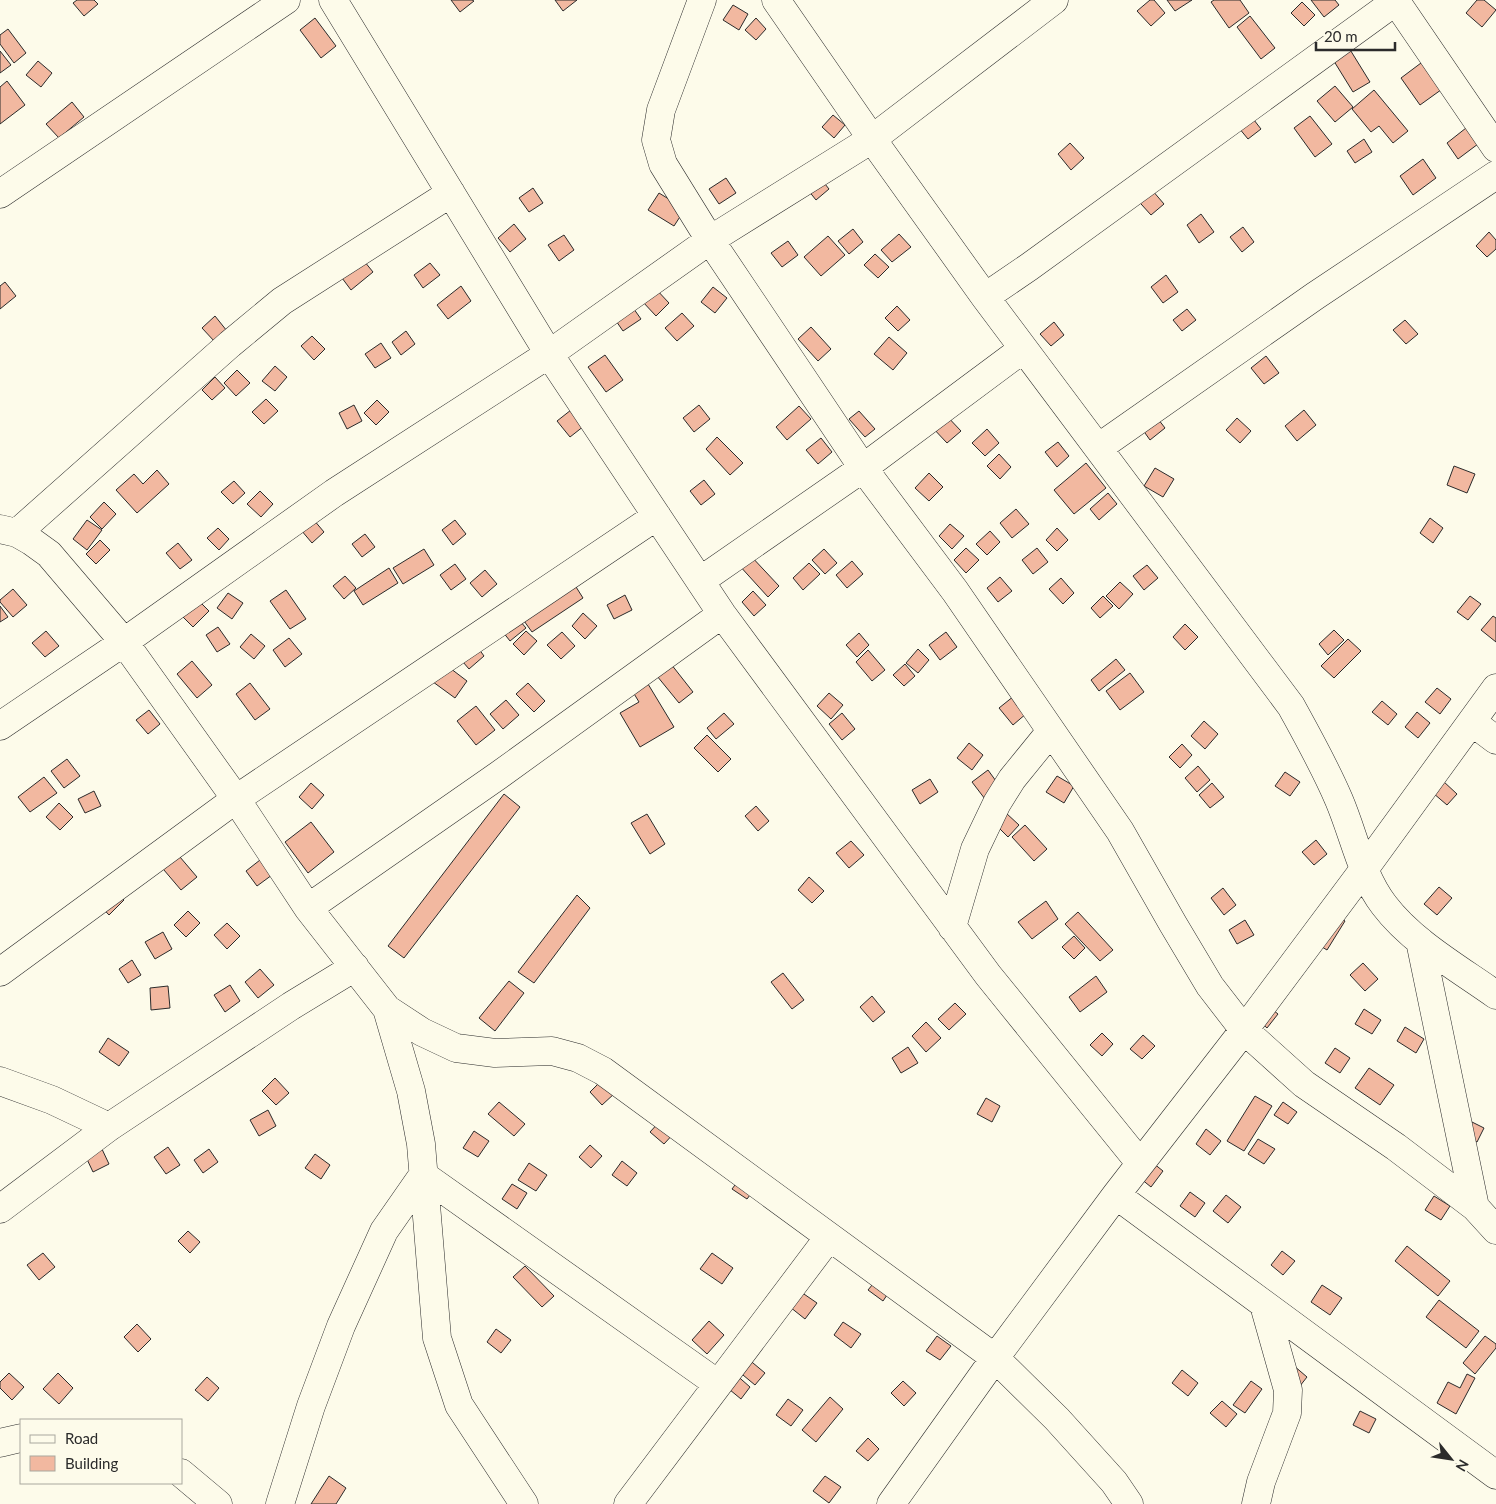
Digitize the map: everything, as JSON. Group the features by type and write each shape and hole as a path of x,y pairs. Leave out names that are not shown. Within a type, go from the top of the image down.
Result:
{"street":[{"path":"4,182 286,0"},
{"path":"333,0 549,354 722,614 988,976 1140,1164"},
{"path":"702,0 661,110 656,140 663,164 710,240 863,468 955,591 1120,831 1210,986 1244,1030 1304,1084 1396,1147 1475,1208 1496,1230"},
{"path":"776,0 985,297 1290,706 1316,751 1340,801 1373,890 1402,925 1420,941 1496,995"},
{"path":"0,726 124,642 334,493 549,354 710,240 872,139 1054,0"},
{"path":"985,297 1396,0 1496,148"},
{"path":"1098,448 1315,296 1496,175"},
{"path":"451,193 282,301 9,531 32,541 49,554 124,642 236,799 308,908 388,1009 422,1032 456,1048 495,1053 552,1051 578,1058 603,1071 995,1358 1057,1419 1114,1482 1129,1504"},
{"path":"700,580 863,468 1023,349"},
{"path":"0,972 236,799 657,516"},
{"path":"308,908 499,775 722,614"},
{"path":"890,1504 995,1358 1140,1164 1244,1030 1496,688"},
{"path":"1472,722 1496,740"},
{"path":"952,927 975,849 997,803 1012,779 1051,731"},
{"path":"1420,941 1475,1208"},
{"path":"0,1209 109,1127 291,1006 355,967"},
{"path":"388,1009 410,1091 421,1144 437,1338 459,1405 524,1504"},
{"path":"0,1081 52,1100 109,1127"},
{"path":"423,1175 718,1384"},
{"path":"280,1504 311,1406 341,1326 384,1231 423,1175"},
{"path":"1116,1196 1496,1475"},
{"path":"628,1504 829,1236"},
{"path":"1256,1504 1261,1482 1287,1413 1288,1398 1282,1365 1264,1305"},
{"path":"0,1443 20,1438"},
{"path":"182,1474 218,1504"}],"building":[{"path":"77,0 94,0 98,4 84,16 73,3"},
{"path":"451,0 472,0 474,1 460,12"},
{"path":"555,0 577,0 563,11"},
{"path":"1150,0 1154,0 1165,13 1151,26 1137,11"},
{"path":"1167,0 1192,0 1175,11"},
{"path":"1214,0 1240,0 1249,13 1229,28 1211,2"},
{"path":"1311,0 1335,0 1339,5 1324,17"},
{"path":"1477,0 1484,0 1496,10 1482,27 1466,13"},
{"path":"1302,2 1315,15 1304,26 1291,13"},
{"path":"733,5 748,14 739,30 723,20"},
{"path":"1250,16 1275,48 1261,59 1237,27"},
{"path":"315,18 336,46 321,58 300,30"},
{"path":"756,18 766,29 756,40 745,30"},
{"path":"8,29 26,53 14,63 0,44 0,35"},
{"path":"1349,48 1370,82 1353,92 1332,58"},
{"path":"0,51 11,65 0,73"},
{"path":"1425,60 1445,87 1420,105 1401,78"},
{"path":"38,61 52,73 41,87 26,75"},
{"path":"7,81 25,105 0,124 0,87"},
{"path":"1335,86 1353,107 1335,122 1317,101"},
{"path":"1374,90 1408,131 1393,143 1379,126 1371,132 1352,109"},
{"path":"72,102 84,117 59,138 46,124"},
{"path":"1247,111 1261,129 1248,139 1234,122"},
{"path":"833,115 845,125 834,138 822,127"},
{"path":"1310,116 1332,144 1315,157 1294,128"},
{"path":"1466,128 1478,144 1458,159 1447,143"},
{"path":"1364,139 1372,152 1355,163 1347,151"},
{"path":"1070,143 1084,158 1071,170 1058,154"},
{"path":"1423,159 1436,178 1413,195 1400,176"},
{"path":"817,174 829,189 816,200 804,185"},
{"path":"726,178 736,193 719,204 709,189"},
{"path":"1146,183 1164,204 1151,215 1132,194"},
{"path":"533,188 543,203 529,212 519,198"},
{"path":"659,193 685,209 674,226 648,210"},
{"path":"1201,214 1214,232 1199,243 1187,225"},
{"path":"514,224 526,239 510,252 498,238"},
{"path":"1243,227 1254,242 1242,252 1230,237"},
{"path":"853,229 863,242 849,254 838,241"},
{"path":"1489,232 1496,240 1496,249 1487,257 1476,246"},
{"path":"899,234 911,247 892,262 881,250"},
{"path":"564,235 574,250 559,261 548,245"},
{"path":"828,236 845,255 821,276 804,257"},
{"path":"788,241 798,255 782,267 771,253"},
{"path":"875,254 889,267 878,278 864,265"},
{"path":"360,256 373,272 351,290 339,274"},
{"path":"430,263 440,275 423,288 414,275"},
{"path":"1166,275 1178,292 1163,303 1151,287"},
{"path":"5,282 16,296 0,309 0,286"},
{"path":"461,286 471,301 448,319 437,305"},
{"path":"713,287 727,298 715,313 701,302"},
{"path":"655,288 669,303 656,316 642,301"},
{"path":"631,305 641,319 623,331 614,318"},
{"path":"897,306 910,320 898,331 885,318"},
{"path":"1187,309 1196,320 1182,331 1173,320"},
{"path":"682,313 694,326 677,341 665,328"},
{"path":"215,316 227,331 215,342 202,328"},
{"path":"1405,320 1418,334 1406,344 1393,330"},
{"path":"1054,322 1064,335 1051,346 1040,334"},
{"path":"811,327 831,349 818,361 798,339"},
{"path":"406,331 415,344 401,355 392,342"},
{"path":"312,336 325,349 314,360 301,346"},
{"path":"889,337 907,353 893,370 874,354"},
{"path":"381,343 391,358 375,368 365,354"},
{"path":"605,355 623,380 606,392 588,367"},
{"path":"1266,356 1279,373 1264,384 1251,368"},
{"path":"275,366 287,377 275,391 262,381"},
{"path":"237,370 250,383 236,396 224,383"},
{"path":"215,377 225,388 212,400 202,390"},
{"path":"266,399 278,411 264,424 252,412"},
{"path":"377,400 389,412 376,425 364,413"},
{"path":"354,405 362,421 347,429 339,413"},
{"path":"699,405 710,419 694,432 683,418"},
{"path":"799,406 811,419 787,440 776,427"},
{"path":"571,410 584,426 570,437 557,421"},
{"path":"1304,410 1316,425 1297,441 1285,426"},
{"path":"859,411 875,429 865,437 849,419"},
{"path":"944,413 961,431 947,443 931,426"},
{"path":"1155,415 1165,428 1150,440 1140,426"},
{"path":"1237,418 1251,431 1240,443 1226,430"},
{"path":"987,429 999,443 985,456 972,443"},
{"path":"717,437 743,463 730,475 706,449"},
{"path":"821,438 832,452 818,464 806,450"},
{"path":"1058,442 1069,456 1057,467 1045,452"},
{"path":"999,454 1011,467 1000,479 987,466"},
{"path":"1086,463 1106,488 1074,514 1054,490"},
{"path":"1454,466 1475,474 1467,493 1447,485"},
{"path":"1155,468 1174,479 1163,497 1144,486"},
{"path":"157,470 169,484 137,513 116,490 134,474 143,484"},
{"path":"929,473 943,487 929,501 915,488"},
{"path":"704,480 715,494 701,505 690,491"},
{"path":"234,481 245,493 233,504 221,492"},
{"path":"260,491 273,504 261,517 247,504"},
{"path":"1108,493 1117,504 1099,520 1090,509"},
{"path":"104,502 116,514 102,529 90,517"},
{"path":"1016,509 1029,524 1012,538 1000,523"},
{"path":"1430,518 1443,528 1433,543 1420,533"},
{"path":"313,519 324,532 312,543 301,530"},
{"path":"87,520 102,530 87,550 73,539"},
{"path":"455,520 466,534 453,545 442,530"},
{"path":"950,524 964,536 952,549 939,536"},
{"path":"218,528 229,539 219,550 207,538"},
{"path":"1057,528 1068,540 1057,551 1046,540"},
{"path":"990,531 1000,542 987,555 976,544"},
{"path":"365,534 375,547 362,557 352,544"},
{"path":"100,540 110,550 96,564 86,554"},
{"path":"178,543 192,560 180,569 166,553"},
{"path":"966,548 979,560 966,573 954,560"},
{"path":"1037,548 1048,562 1033,574 1022,560"},
{"path":"424,549 434,565 403,584 393,568"},
{"path":"824,549 837,563 825,574 812,560"},
{"path":"749,554 779,586 768,597 738,564"},
{"path":"852,561 863,574 847,588 836,575"},
{"path":"809,563 820,574 803,590 793,578"},
{"path":"455,564 466,579 451,590 440,575"},
{"path":"1147,565 1158,578 1144,590 1133,576"},
{"path":"389,568 398,583 363,605 354,591"},
{"path":"485,570 497,584 482,597 470,583"},
{"path":"345,576 356,588 344,599 333,586"},
{"path":"1000,577 1012,591 998,602 987,588"},
{"path":"1061,578 1074,593 1063,604 1049,589"},
{"path":"571,579 583,598 532,632 519,614"},
{"path":"1120,582 1133,594 1119,609 1106,596"},
{"path":"13,589 27,605 13,617 0,600"},
{"path":"286,590 306,619 290,629 270,601"},
{"path":"753,591 766,605 754,616 742,602"},
{"path":"228,593 243,603 232,619 217,608"},
{"path":"625,595 632,610 614,619 607,605"},
{"path":"1103,596 1113,606 1100,618 1091,608"},
{"path":"1470,596 1481,604 1468,620 1457,612"},
{"path":"199,601 209,611 193,627 183,617"},
{"path":"0,606 8,617 0,622"},
{"path":"583,613 597,626 585,639 572,626"},
{"path":"514,614 526,628 510,641 499,627"},
{"path":"1493,616 1496,618 1496,642 1481,630"},
{"path":"1185,624 1198,637 1185,650 1173,637"},
{"path":"218,627 230,644 217,652 206,635"},
{"path":"1334,630 1344,640 1328,655 1319,644"},
{"path":"46,631 59,646 45,657 32,643"},
{"path":"526,631 537,641 524,655 513,644"},
{"path":"562,632 575,646 561,659 547,645"},
{"path":"946,632 957,647 940,660 929,645"},
{"path":"859,633 869,645 857,657 846,645"},
{"path":"251,634 265,646 254,659 240,647"},
{"path":"289,638 302,654 285,667 273,650"},
{"path":"1348,639 1361,651 1334,678 1321,666"},
{"path":"473,641 484,656 469,669 457,655"},
{"path":"918,649 929,660 918,673 906,663"},
{"path":"868,650 885,670 872,681 856,662"},
{"path":"1116,659 1125,670 1099,691 1091,680"},
{"path":"192,661 212,685 197,698 177,674"},
{"path":"442,662 467,681 455,698 429,679"},
{"path":"671,664 693,692 679,703 657,676"},
{"path":"905,664 915,676 904,686 893,675"},
{"path":"1130,673 1144,692 1120,710 1106,691"},
{"path":"645,679 674,727 640,747 620,713 639,702 630,687"},
{"path":"250,683 270,709 255,720 236,694"},
{"path":"528,683 545,701 534,712 516,694"},
{"path":"1437,688 1451,699 1440,714 1425,702"},
{"path":"829,693 843,705 831,719 817,706"},
{"path":"1014,696 1027,713 1013,725 999,708"},
{"path":"506,700 519,715 503,729 490,714"},
{"path":"1382,701 1397,714 1388,725 1372,712"},
{"path":"476,706 495,730 476,745 457,721"},
{"path":"149,710 160,724 148,734 136,720"},
{"path":"1417,712 1430,723 1418,738 1405,727"},
{"path":"724,713 734,724 716,739 707,728"},
{"path":"842,713 855,729 842,740 829,724"},
{"path":"1204,721 1218,734 1205,749 1191,736"},
{"path":"707,735 731,759 718,772 694,748"},
{"path":"969,743 983,755 972,770 957,758"},
{"path":"1182,744 1192,755 1180,768 1169,757"},
{"path":"67,759 80,776 64,788 51,771"},
{"path":"1198,766 1210,780 1197,792 1185,778"},
{"path":"988,770 1001,788 985,799 972,782"},
{"path":"1285,772 1300,782 1290,796 1275,786"},
{"path":"1057,776 1074,786 1064,803 1046,792"},
{"path":"44,777 57,793 30,812 18,797"},
{"path":"930,779 938,792 920,804 912,790"},
{"path":"1443,781 1457,794 1447,805 1433,793"},
{"path":"311,783 324,795 312,809 299,797"},
{"path":"1212,783 1224,797 1210,808 1199,795"},
{"path":"94,791 101,806 85,813 78,799"},
{"path":"504,794 520,807 404,958 388,946"},
{"path":"59,803 73,817 60,830 46,817"},
{"path":"756,806 769,821 758,831 745,816"},
{"path":"1006,813 1019,825 1008,837 996,825"},
{"path":"647,814 665,844 650,854 631,823"},
{"path":"311,822 334,852 308,873 285,842"},
{"path":"1025,825 1047,849 1034,861 1012,837"},
{"path":"1316,840 1327,854 1314,865 1302,852"},
{"path":"851,841 864,855 849,868 836,853"},
{"path":"174,850 197,877 181,890 158,863"},
{"path":"260,860 272,875 257,886 246,871"},
{"path":"809,877 824,891 812,903 798,890"},
{"path":"112,887 124,900 109,915 97,902"},
{"path":"1439,887 1452,898 1437,915 1424,904"},
{"path":"1223,888 1236,905 1224,915 1211,898"},
{"path":"577,895 590,908 534,983 518,972"},
{"path":"1046,901 1058,919 1032,939 1018,922"},
{"path":"188,911 200,923 186,937 174,925"},
{"path":"1078,912 1113,950 1100,961 1065,924"},
{"path":"1333,913 1345,921 1327,950 1314,942"},
{"path":"1245,920 1254,935 1237,944 1229,930"},
{"path":"227,923 240,936 227,949 214,935"},
{"path":"163,932 172,949 155,959 145,942"},
{"path":"1074,936 1085,948 1074,959 1062,947"},
{"path":"132,960 141,975 128,983 119,969"},
{"path":"1363,963 1378,979 1365,991 1350,975"},
{"path":"260,969 274,985 258,998 245,982"},
{"path":"783,973 804,1000 792,1009 771,982"},
{"path":"1096,976 1107,992 1080,1012 1069,997"},
{"path":"509,981 524,993 495,1031 479,1018"},
{"path":"230,985 240,1001 225,1012 214,995"},
{"path":"168,986 170,1008 151,1010 150,988"},
{"path":"872,996 885,1012 873,1022 860,1007"},
{"path":"955,1003 966,1014 949,1030 938,1019"},
{"path":"1264,1003 1278,1014 1267,1028 1254,1016"},
{"path":"1364,1009 1381,1020 1372,1034 1355,1024"},
{"path":"926,1022 941,1038 926,1052 912,1036"},
{"path":"1405,1027 1424,1039 1416,1053 1397,1041"},
{"path":"1102,1033 1113,1044 1102,1056 1090,1045"},
{"path":"1143,1035 1155,1046 1142,1059 1130,1049"},
{"path":"108,1038 129,1052 119,1066 99,1052"},
{"path":"908,1047 918,1063 901,1073 892,1058"},
{"path":"1335,1048 1350,1058 1340,1073 1325,1063"},
{"path":"1369,1068 1394,1085 1380,1105 1355,1088"},
{"path":"275,1078 289,1093 276,1105 262,1091"},
{"path":"603,1079 615,1093 602,1105 590,1092"},
{"path":"1255,1096 1272,1106 1244,1151 1227,1141"},
{"path":"986,1098 1000,1106 992,1122 977,1114"},
{"path":"499,1102 525,1124 514,1136 488,1114"},
{"path":"1283,1102 1297,1112 1288,1124 1274,1115"},
{"path":"268,1110 276,1126 259,1136 250,1120"},
{"path":"661,1120 675,1132 664,1144 650,1132"},
{"path":"1470,1121 1484,1128 1477,1142 1462,1135"},
{"path":"1206,1129 1221,1141 1210,1155 1196,1144"},
{"path":"474,1131 489,1141 478,1157 463,1148"},
{"path":"1258,1139 1275,1149 1264,1164 1248,1154"},
{"path":"590,1145 602,1156 591,1168 579,1157"},
{"path":"101,1147 109,1164 93,1172 85,1155"},
{"path":"168,1147 180,1165 166,1174 154,1157"},
{"path":"209,1149 218,1162 203,1173 194,1160"},
{"path":"315,1154 330,1165 321,1179 305,1168"},
{"path":"1148,1159 1163,1171 1151,1187 1135,1174"},
{"path":"622,1161 637,1173 627,1186 612,1175"},
{"path":"529,1163 547,1175 536,1191 518,1180"},
{"path":"741,1177 756,1187 747,1199 732,1189"},
{"path":"512,1184 527,1193 517,1209 502,1199"},
{"path":"1190,1192 1205,1203 1195,1217 1180,1206"},
{"path":"1226,1195 1241,1207 1228,1223 1213,1211"},
{"path":"1434,1196 1450,1206 1441,1220 1425,1210"},
{"path":"188,1231 200,1242 190,1253 178,1241"},
{"path":"1407,1246 1450,1281 1438,1296 1395,1261"},
{"path":"1282,1251 1295,1261 1283,1275 1271,1265"},
{"path":"43,1253 55,1267 39,1280 27,1265"},
{"path":"712,1253 733,1268 722,1284 700,1269"},
{"path":"525,1266 554,1296 542,1307 513,1277"},
{"path":"877,1279 891,1289 883,1301 868,1290"},
{"path":"1322,1285 1342,1298 1330,1315 1311,1302"},
{"path":"801,1292 817,1303 805,1319 790,1307"},
{"path":"1439,1300 1479,1331 1466,1348 1426,1317"},
{"path":"709,1321 724,1335 707,1354 692,1340"},
{"path":"843,1322 861,1334 851,1348 834,1335"},
{"path":"137,1324 151,1339 138,1352 124,1337"},
{"path":"496,1329 511,1340 501,1353 487,1342"},
{"path":"937,1336 951,1346 940,1360 926,1351"},
{"path":"1485,1336 1496,1344 1496,1348 1475,1374 1463,1363"},
{"path":"747,1358 765,1373 755,1385 737,1370"},
{"path":"1293,1365 1307,1377 1296,1391"},
{"path":"1182,1370 1198,1383 1188,1396 1172,1383"},
{"path":"9,1373 24,1387 12,1400 0,1388 0,1382"},
{"path":"58,1373 73,1388 59,1404 43,1389"},
{"path":"734,1373 750,1387 741,1399 724,1385"},
{"path":"1467,1374 1475,1378 1456,1414 1437,1403 1448,1382 1460,1388"},
{"path":"207,1377 219,1388 208,1401 195,1390"},
{"path":"903,1381 916,1393 904,1406 891,1393"},
{"path":"1251,1381 1262,1389 1245,1413 1233,1405"},
{"path":"830,1397 843,1409 816,1442 802,1430"},
{"path":"788,1399 803,1410 791,1426 776,1415"},
{"path":"1222,1401 1237,1414 1226,1427 1210,1413"},
{"path":"1360,1411 1376,1419 1369,1433 1353,1425"},
{"path":"868,1438 879,1449 868,1461 856,1451"},
{"path":"329,1476 346,1488 336,1504 311,1504"},
{"path":"825,1476 841,1487 829,1503 813,1491"}]}
